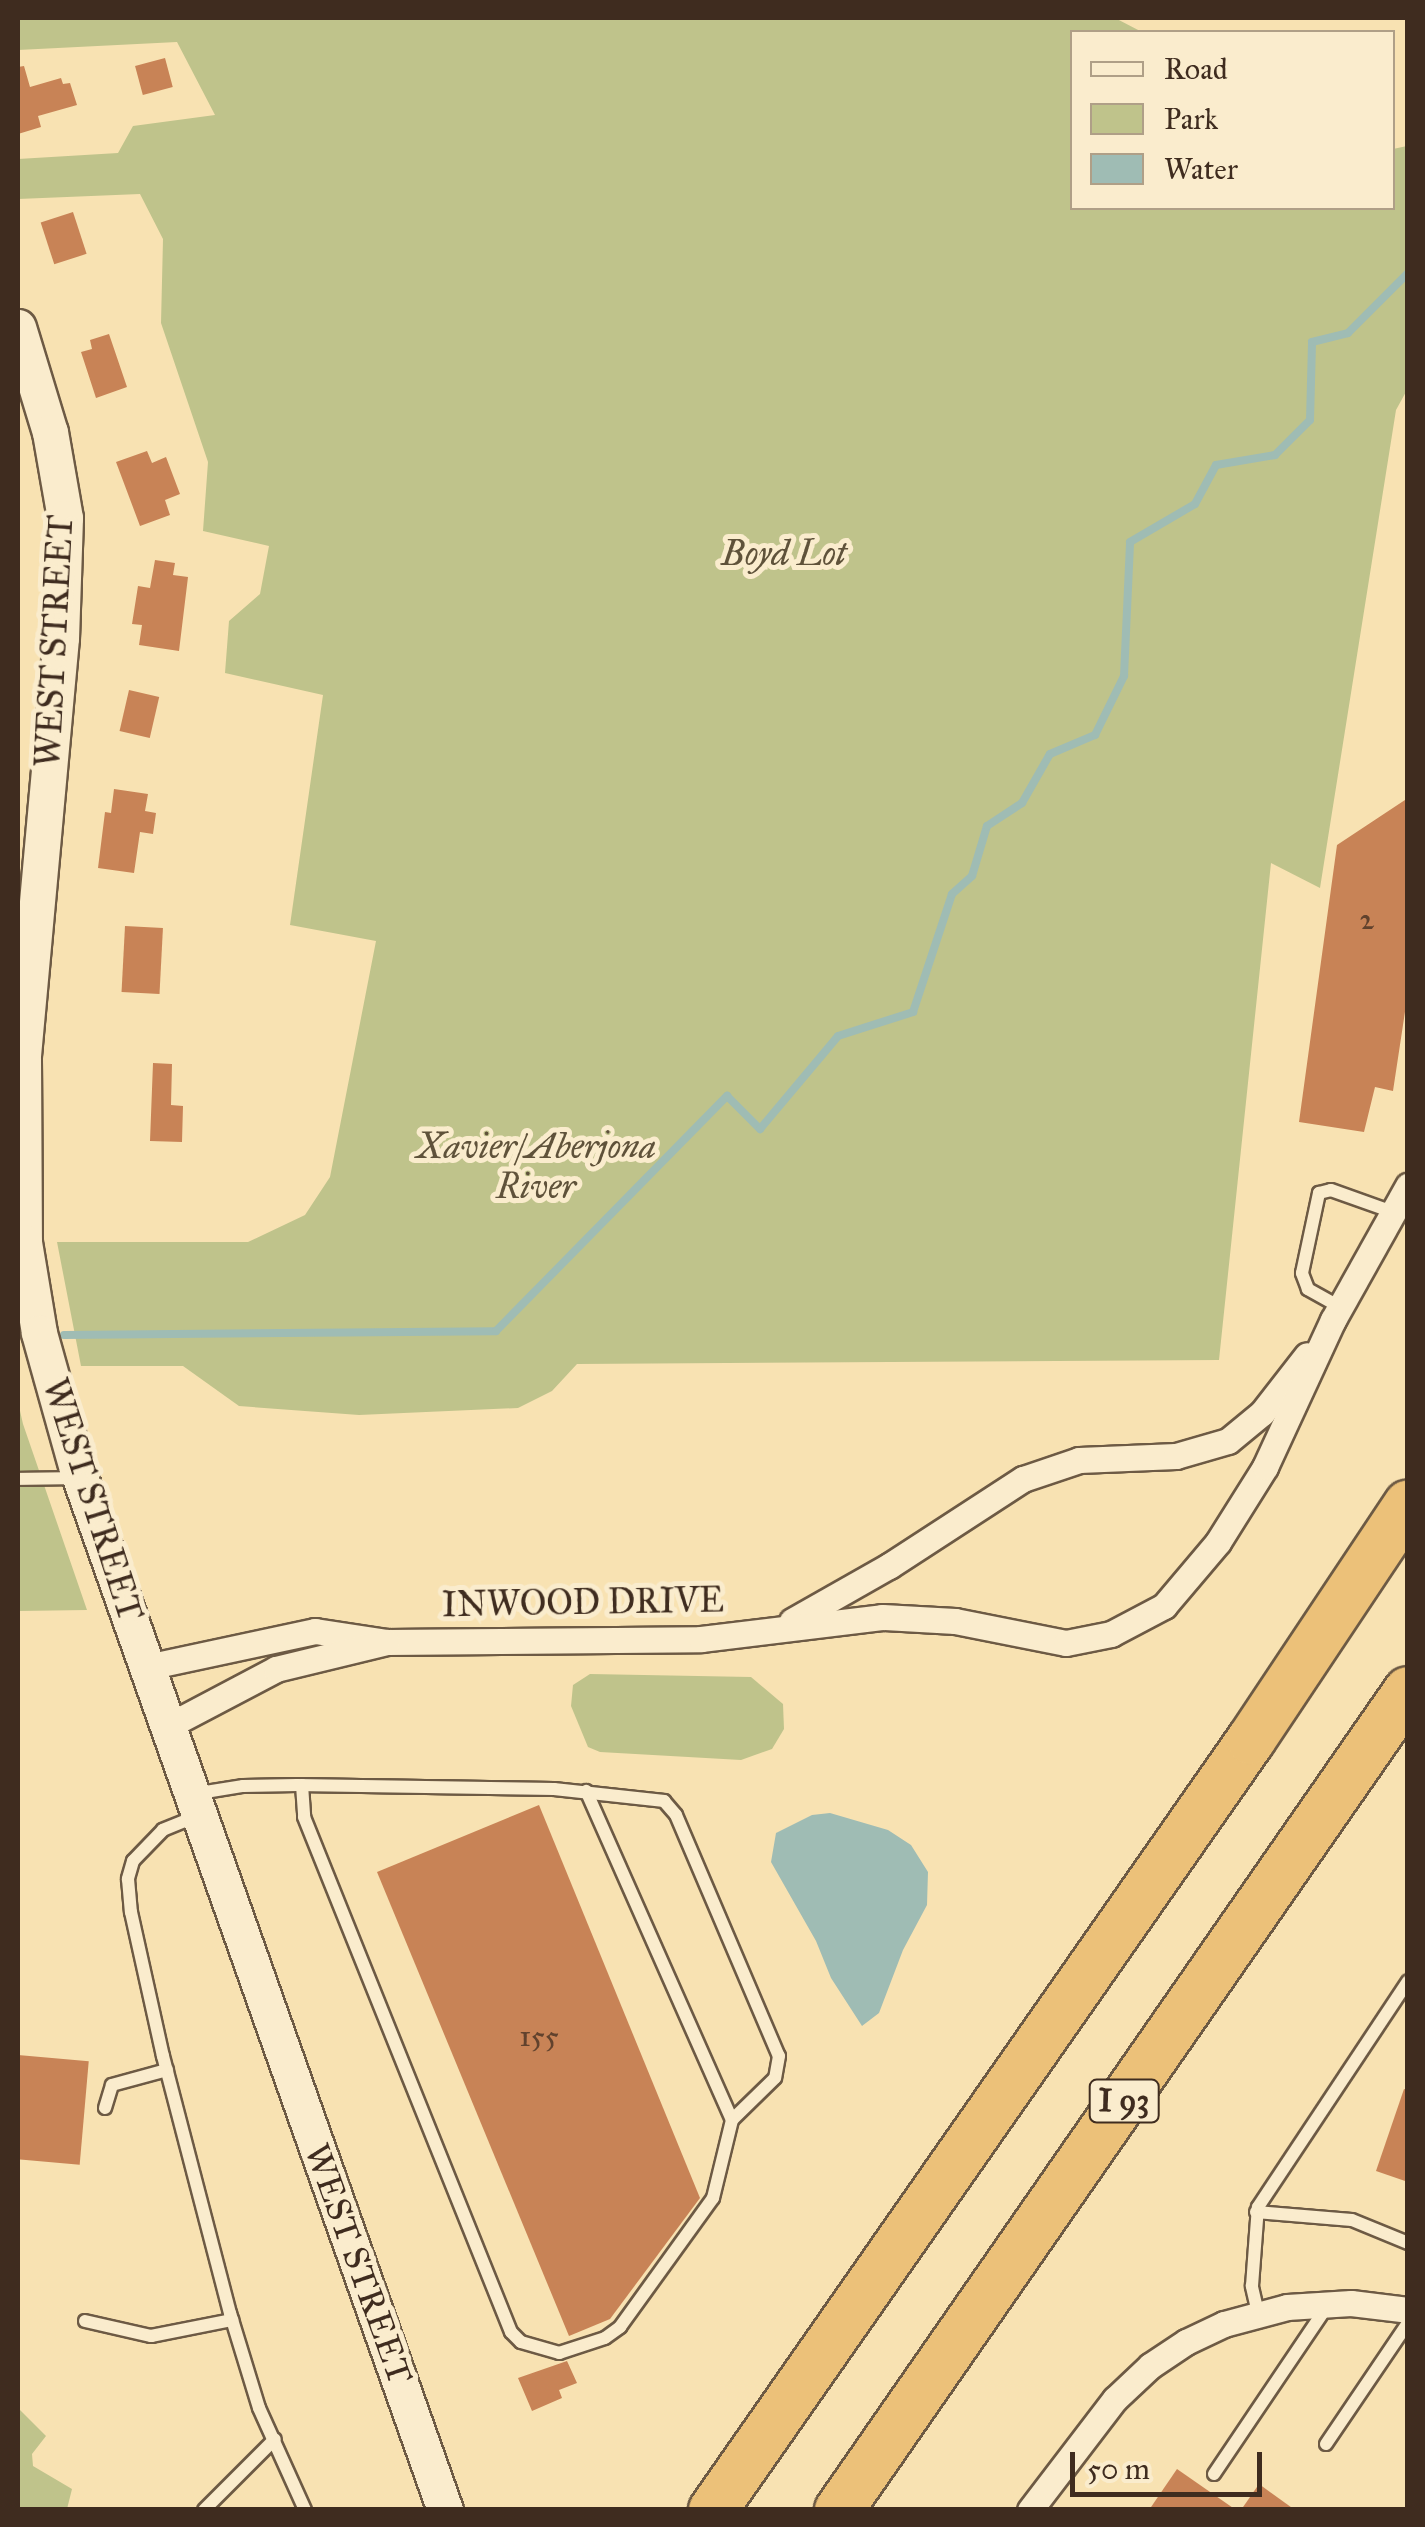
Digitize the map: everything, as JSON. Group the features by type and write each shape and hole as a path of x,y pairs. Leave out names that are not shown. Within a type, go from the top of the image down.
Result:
{"highway":[{"path":"713,2510 1250,1740 1408,1505"},
{"name":"I 93","path":"839,2510 1408,1691"}],"main road":[{"name":"WEST STREET","path":"18,327 50,432 65,537 60,638 20,1060 24,1242 40,1332 81,1478 445,2510"}],"street":[{"name":"INWOOD DRIVE","path":"147,1666 290,1633 338,1632 387,1642 702,1639 834,1620 932,1618 1076,1642 1111,1634 1145,1618 1174,1596 1204,1561 1266,1468 1337,1314 1408,1186"},
{"name":"INWOOD DRIVE","path":"779,1628 889,1566 1022,1478 1079,1460 1176,1456 1228,1441 1262,1413 1337,1314"},
{"name":"INWOOD DRIVE","path":"168,1726 276,1669 387,1642"},
{"path":"1030,2510 1133,2380 1186,2342 1258,2313 1330,2302 1408,2310"}],"lane":[{"path":"1337,1314 1308,1289 1302,1274 1318,1193 1331,1190 1393,1212"},
{"path":"18,1478 81,1478"},
{"path":"302,1785 304,1817 518,2341 563,2352 617,2329 712,2198 732,2120 775,2078 780,2056 676,1815 658,1798 586,1791 302,1785 243,1786 195,1805 149,1841 133,1862 128,1880 166,2070 259,2408 305,2510"},
{"path":"586,1791 732,2120"},
{"path":"1258,2313 1252,2286 1256,2212 1408,1980"},
{"path":"104,2108 112,2084 166,2070"},
{"path":"1256,2212 1352,2220 1408,2242"},
{"path":"1214,2474 1330,2302"},
{"path":"85,2320 151,2336 232,2320"},
{"path":"1326,2444 1408,2324"},
{"path":"204,2510 275,2440"}],"green space":[{"name":"Boyd Lot","path":"18,18 1115,18 1138,30 1070,30 1070,210 1395,210 1395,149 1407,146 1407,390 1396,410 1320,888 1271,863 1219,1360 577,1364 552,1391 518,1408 359,1415 239,1406 183,1366 81,1366 57,1242 248,1242 305,1215 330,1177 376,941 290,925 323,695 225,673 229,621 260,594 269,546 203,531 208,462 161,323 163,239 140,194 18,199 18,159 118,153 133,126 215,115 177,42 18,50"},
{"path":"18,1402 23,1424 87,1610 18,1611"},
{"path":"590,1674 751,1677 783,1704 784,1729 772,1749 741,1760 600,1752 588,1747 571,1706 573,1685"},
{"path":"18,2408 46,2436 32,2454 33,2466 72,2489 67,2509 18,2509"}],"water":[{"path":"830,1813 888,1830 911,1845 928,1872 927,1905 903,1950 879,2013 862,2026 831,1978 816,1941 771,1862 776,1833 812,1815"}],"building":[{"path":"165,58 173,87 143,95 135,66"},
{"path":"24,66 30,87 61,78 63,84 70,83 77,105 38,116 41,127 18,134 18,67"},
{"path":"73,212 87,254 54,264 41,223"},
{"path":"109,334 127,387 96,398 81,352 92,349 90,340"},
{"path":"147,451 152,463 166,457 180,494 165,500 170,515 140,526 116,462"},
{"path":"155,560 175,563 173,575 188,577 179,651 139,645 142,625 132,624 138,586 150,588"},
{"path":"129,690 159,697 150,738 120,731"},
{"path":"114,789 148,794 145,811 156,813 153,834 140,832 134,873 98,868 105,812 111,813"},
{"path":"1408,798 1408,992 1393,1091 1375,1087 1364,1132 1299,1122 1337,845"},
{"path":"125,926 163,928 159,994 122,992"},
{"path":"153,1063 172,1064 171,1105 183,1106 182,1142 150,1141"},
{"path":"539,1805 700,2198 610,2319 569,2336 377,1872"},
{"path":"18,2055 89,2061 80,2165 18,2159"},
{"path":"1404,2089 1408,2090 1408,2182 1376,2171"},
{"path":"567,2361 577,2383 559,2390 562,2398 532,2411 518,2378"},
{"path":"1177,2469 1236,2510 1149,2510"},
{"path":"1259,2484 1295,2510 1241,2510"}],"waterway":[{"path":"64,1335 496,1331 727,1096 760,1129 838,1036 913,1012 952,894 972,876 987,826 1022,803 1050,754 1095,735 1124,676 1130,542 1195,504 1216,465 1275,455 1310,420 1312,342 1348,333 1408,273"}],"park label":[{"name":"Xavier/Aberjona River","path":"536,1167"}]}
